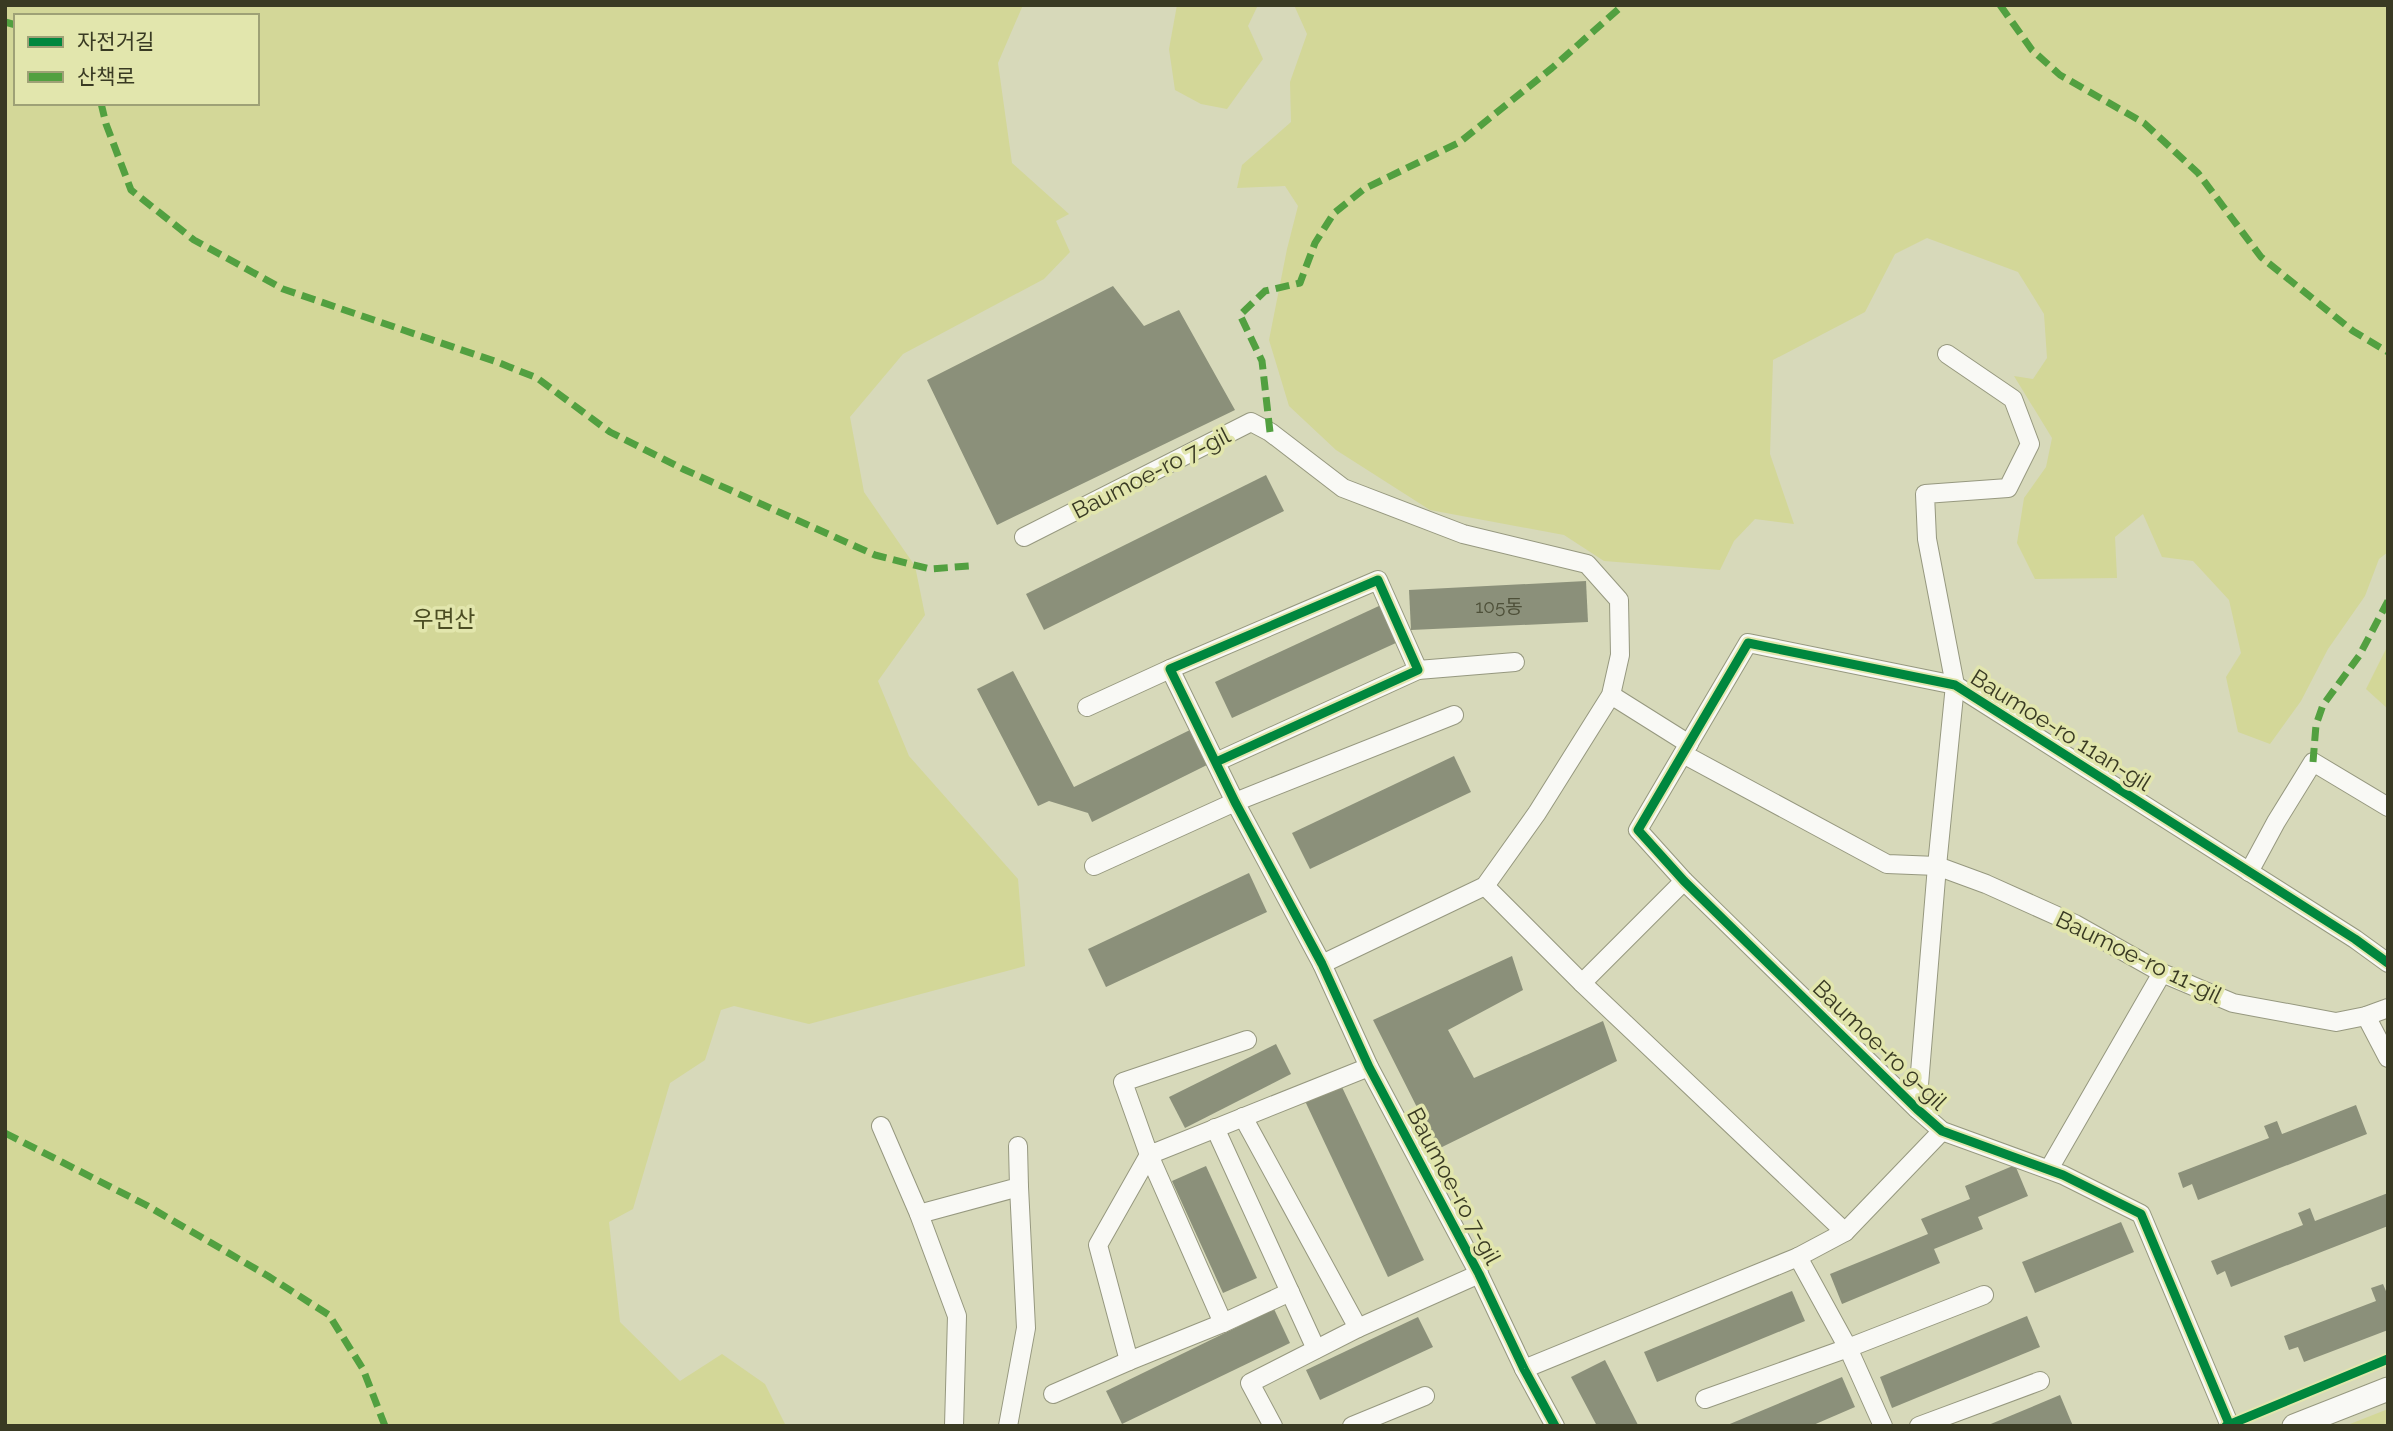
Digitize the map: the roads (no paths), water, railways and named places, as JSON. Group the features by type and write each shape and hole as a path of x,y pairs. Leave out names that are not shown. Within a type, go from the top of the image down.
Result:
{"street":[{"name":"Baumoe-ro 11an-gil","path":"1947,354 2013,399 2030,444 2008,488 1925,494 1927,539 1955,685"},
{"name":"Baumoe-ro 7-gil","path":"1024,537 1251,422 1270,432 1343,488 1463,534 1587,564 1619,600 1620,655 1611,695 1538,813 1485,886 1322,964 1369,1067 1479,1274 1524,1369 1555,1426"},
{"path":"1087,707 1378,580 1418,670"},
{"name":"Baumoe-ro 11an-gil","path":"1686,749 1748,642 1955,685 2388,963"},
{"path":"1216,762 1418,670 1515,662"},
{"path":"1170,669 1235,802 1322,964"},
{"path":"1937,866 1955,685"},
{"name":"Baumoe-ro 11-gil","path":"1611,695 1686,749 1887,864 1937,866 1986,884 2075,924 2162,973 2232,1003 2336,1021 2366,1016 2388,1008"},
{"path":"1094,866 1235,802 1454,715"},
{"name":"Baumoe-ro 9-gil","path":"1686,749 1638,830 1684,881 1917,1109 1942,1130 2049,1169 2141,1214 2230,1426"},
{"path":"2249,872 2313,762 2388,807"},
{"name":"Baumoe-ro 9-gil","path":"1917,1109 1937,866"},
{"path":"1582,983 1684,881"},
{"path":"1485,886 1582,983 1845,1232"},
{"path":"2049,1169 2162,973"},
{"path":"2366,1016 2388,1058"},
{"path":"1223,1323 1149,1155 1123,1082 1247,1040"},
{"path":"1129,1361 1098,1245 1149,1155 1369,1067"},
{"path":"1244,1117 1358,1328"},
{"path":"881,1126 919,1214 957,1316 954,1426"},
{"path":"1215,1128 1316,1349"},
{"path":"1524,1369 1798,1257 1845,1232 1942,1130"},
{"path":"1008,1426 1026,1328 1017,1146"},
{"path":"919,1214 1019,1186"},
{"path":"1798,1257 1848,1349 1883,1426"},
{"path":"1273,1426 1250,1383 1358,1328 1479,1274"},
{"path":"1053,1394 1290,1292"},
{"path":"1705,1399 1848,1349 1984,1295"},
{"path":"1919,1426 2040,1381"},
{"path":"2294,1426 2388,1389"},
{"path":"1352,1426 1425,1396"}],"park label":[{"name":"우면산","path":"444,619"}]}
